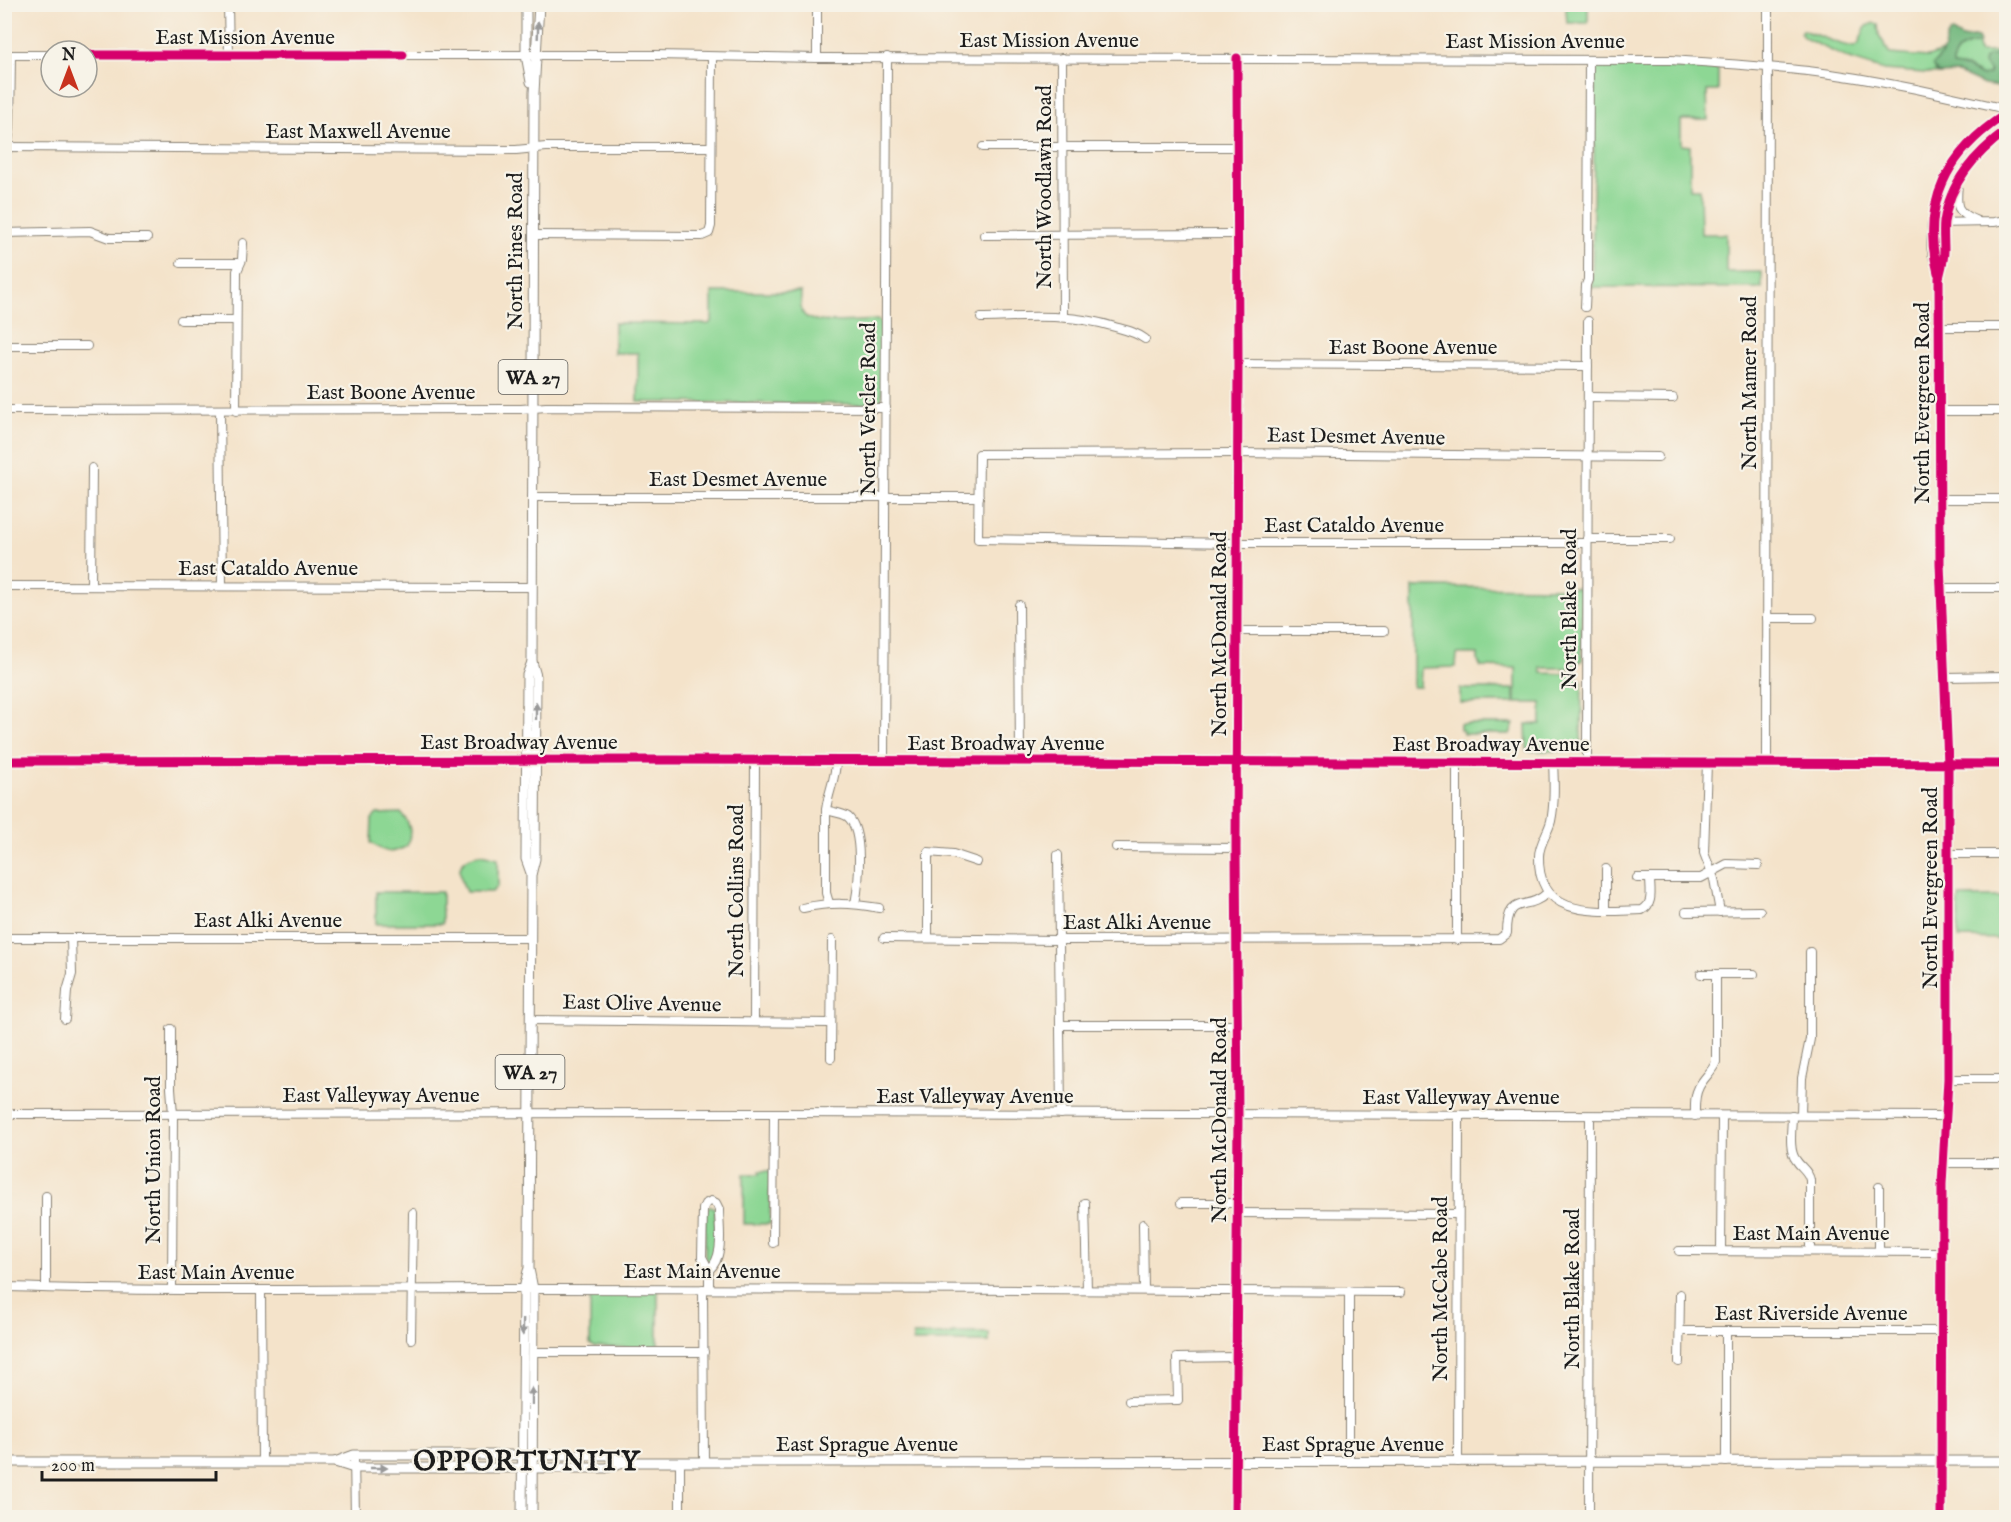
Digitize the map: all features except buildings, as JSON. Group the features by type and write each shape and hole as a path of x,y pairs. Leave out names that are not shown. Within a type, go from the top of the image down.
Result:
{"main road":[{"name":"North Pines Road","path":"526,4 526,55 534,93"},
{"name":"North Pines Road","path":"527,1454 531,875 526,859 531,761 527,675 532,662 534,93 539,4"},
{"name":"North Evergreen Road","path":"1939,279 1932,250 1933,222 1939,192 1952,164 1981,132 2007,111"},
{"name":"North Evergreen Road","path":"1941,1518 1943,1163 1948,1079 1948,764 1941,588 1939,279 1944,253 1944,223 1953,192 1981,151 2007,131"},
{"name":"East Broadway Avenue","path":"4,761 1587,761 2007,764"},
{"name":"North Pines Road","path":"527,1454 532,1352 528,1289"},
{"name":"East Sprague Avenue","path":"335,1462 354,1455 527,1454 606,1455 628,1462"},
{"name":"WA 27","path":"522,1518 527,1454"},
{"name":"East Sprague Avenue","path":"4,1462 335,1462 354,1468 606,1468 628,1462 2007,1461"},
{"name":"WA 27","path":"527,1468 532,1518"}],"street":[{"path":"228,4 229,56"},
{"path":"817,4 817,58"},
{"name":"North Mamer Road","path":"1767,762 1768,4"},
{"path":"4,167 5,147 10,129 8,55 39,55"},
{"name":"East Mission Avenue","path":"99,55 1671,60 1768,67 1881,83 2007,111"},
{"path":"533,235 702,236 709,233 711,226 712,57"},
{"name":"North Vercler Road","path":"884,760 887,57"},
{"name":"North Woodlawn Road","path":"1062,58 1063,316"},
{"name":"North McDonald Road","path":"1235,1518 1238,1115 1236,939 1237,58"},
{"path":"1585,307 1588,280 1589,60"},
{"name":"East Maxwell Avenue","path":"5,147 507,150 546,147 711,147"},
{"path":"983,147 1237,147"},
{"path":"1959,181 1957,203 1959,210 1968,217 1981,222"},
{"path":"1933,222 1981,222 2007,219"},
{"path":"4,233 90,231 109,238 147,238"},
{"path":"984,235 1237,234"},
{"path":"236,411 237,271 243,243"},
{"path":"181,262 240,263"},
{"path":"981,318 1063,316 1100,322 1139,334 1145,339"},
{"path":"182,320 236,320"},
{"name":"North Blake Road","path":"1587,761 1588,321"},
{"path":"1940,327 2007,327"},
{"path":"4,346 87,346"},
{"name":"East Boone Avenue","path":"1238,364 1588,366"},
{"path":"1589,397 1673,398"},
{"name":"East Boone Avenue","path":"4,410 886,408"},
{"path":"220,411 222,586"},
{"path":"1940,411 2007,411"},
{"name":"East Desmet Avenue","path":"532,497 979,497 979,453 1589,457"},
{"path":"1589,457 1658,457"},
{"path":"91,586 92,468"},
{"name":"East Cataldo Avenue","path":"979,497 978,539 1238,543 1670,539"},
{"path":"1940,499 2007,499"},
{"name":"East Cataldo Avenue","path":"4,586 532,588"},
{"path":"1941,588 2007,588"},
{"path":"1019,605 1020,761"},
{"path":"1767,618 1813,618"},
{"path":"1237,631 1384,631"},
{"path":"1946,676 2007,676"},
{"name":"North Collins Road","path":"753,1022 755,760"},
{"path":"829,903 825,893 826,810 827,797 836,775 836,760"},
{"path":"1457,762 1457,940"},
{"path":"1553,762 1551,822 1538,854 1540,871 1547,893 1562,904 1580,910 1645,909 1651,901 1650,879"},
{"path":"1707,762 1704,853 1720,912"},
{"path":"826,810 846,815 855,825 858,836 855,904"},
{"path":"1116,847 1236,848"},
{"path":"928,937 928,852 953,854 977,862"},
{"path":"1948,854 2007,854"},
{"path":"1058,855 1061,1114"},
{"path":"1637,878 1701,878 1727,864 1758,865"},
{"path":"1606,868 1606,911"},
{"name":"East Alki Avenue","path":"884,938 1499,939 1507,933 1510,910 1515,906 1540,900 1547,893"},
{"path":"803,908 829,903 879,908"},
{"path":"1686,912 1760,912"},
{"name":"East Alki Avenue","path":"4,938 531,938"},
{"path":"65,1019 67,991 72,974 71,938"},
{"path":"831,1058 832,940"},
{"path":"1809,952 1810,1039 1802,1078 1792,1153 1797,1162 1806,1170 1810,1180 1810,1251"},
{"path":"1701,974 1754,974"},
{"path":"1695,1116 1695,1097 1699,1086 1713,1070 1716,1062 1716,975"},
{"name":"East Olive Avenue","path":"530,1020 830,1023"},
{"path":"1060,1025 1238,1025"},
{"name":"North Union Road","path":"171,1029 172,1289"},
{"path":"1948,1079 2007,1079"},
{"path":"773,1243 774,1113"},
{"name":"East Valleyway Avenue","path":"4,1114 1946,1116"},
{"name":"North McCabe Road","path":"1458,1462 1459,1116"},
{"name":"North Blake Road","path":"1589,1518 1590,1116"},
{"path":"1721,1251 1722,1116"},
{"path":"1943,1163 2007,1163"},
{"path":"1878,1251 1880,1187"},
{"path":"46,1196 46,1288"},
{"path":"704,1462 706,1289 710,1270 716,1264 719,1256 719,1209 716,1203 711,1201 705,1204 703,1209 702,1257 710,1270"},
{"path":"1085,1203 1087,1290"},
{"path":"1181,1203 1236,1203"},
{"path":"1236,1213 1458,1214"},
{"path":"411,1339 413,1214"},
{"path":"1143,1224 1144,1290"},
{"name":"East Main Avenue","path":"1679,1251 1942,1252"},
{"name":"East Main Avenue","path":"4,1284 8,1287 261,1291 706,1289 1401,1292"},
{"path":"261,1291 262,1462"},
{"path":"1349,1291 1349,1462"},
{"path":"1679,1362 1680,1294"},
{"name":"East Riverside Avenue","path":"1680,1330 1941,1331"},
{"path":"1726,1330 1726,1462"},
{"path":"532,1352 704,1352"},
{"path":"1129,1401 1178,1400 1177,1358 1236,1357"},
{"path":"354,1455 355,1518"},
{"path":"680,1462 680,1518"}],"green space":[{"path":"1567,5 1588,5 1588,23 1567,23"},
{"path":"1878,24 1879,35 1890,54 1928,57 1943,52 1937,60 1935,71 1939,74 1884,70 1849,59 1804,38 1800,33 1802,30 1854,47 1858,45 1866,26"},
{"path":"1952,32 1962,38 1978,38 1979,42 1960,49 1954,56 1953,66 1967,68 1982,76 1989,74 1990,71 1983,64 1984,59 1988,56 2006,55 2006,65 2003,71 2006,75 2006,88 1984,85 1958,73 1939,74 1932,66 1942,54 1946,39"},
{"path":"1971,44 1978,44 1979,52 2006,52 2006,55 1988,56 1989,74 1982,76 1976,72 1953,66 1958,52"},
{"path":"1599,65 1718,69 1718,91 1707,91 1708,120 1681,120 1681,145 1690,146 1690,189 1700,189 1701,234 1726,234 1726,272 1762,272 1762,288 1592,287 1595,69"},
{"path":"712,292 801,292 802,311 811,319 829,322 878,320 881,322 882,399 876,404 638,402 638,353 614,353 614,323 709,324 712,321"},
{"path":"1413,587 1577,588 1582,591 1582,660 1572,668 1541,668 1542,673 1572,674 1582,681 1581,751 1527,751 1526,724 1541,724 1541,703 1516,703 1516,668 1481,667 1478,654 1457,654 1456,667 1421,668 1420,687 1413,687"},
{"path":"1460,689 1514,689 1514,703 1460,703"},
{"path":"1460,724 1514,724 1510,734 1463,734"},
{"path":"401,813 410,829 407,846 389,852 371,843 372,819 377,814"},
{"path":"481,854 498,858 498,886 492,892 466,892 460,867 466,859"},
{"path":"376,892 442,892 442,924 376,924"},
{"path":"1959,897 2006,897 2006,939 1958,938"},
{"path":"760,1171 770,1171 770,1224 744,1224 744,1174 760,1174"},
{"path":"710,1206 714,1207 715,1211 716,1257 710,1262 705,1256 705,1210"},
{"path":"613,1290 658,1290 658,1345 656,1348 594,1347 590,1344 590,1296"},
{"path":"952,1333 989,1333 989,1342 913,1342 913,1335 952,1335"}],"cycle path":[{"path":"99,55 403,55"},
{"path":"1235,1518 1238,1115 1237,58"},
{"path":"1938,273 1933,248 1933,224 1936,202 1944,181 1954,162 1968,145 2006,114"},
{"path":"1941,1518 1942,1184 1948,1079 1948,764 1940,563 1939,278 1944,254 1944,222 1952,194 1974,159 2006,131"},
{"path":"4,761 669,760 2006,764"}],"district":[{"name":"OPPORTUNITY","path":"527,1461"}]}
